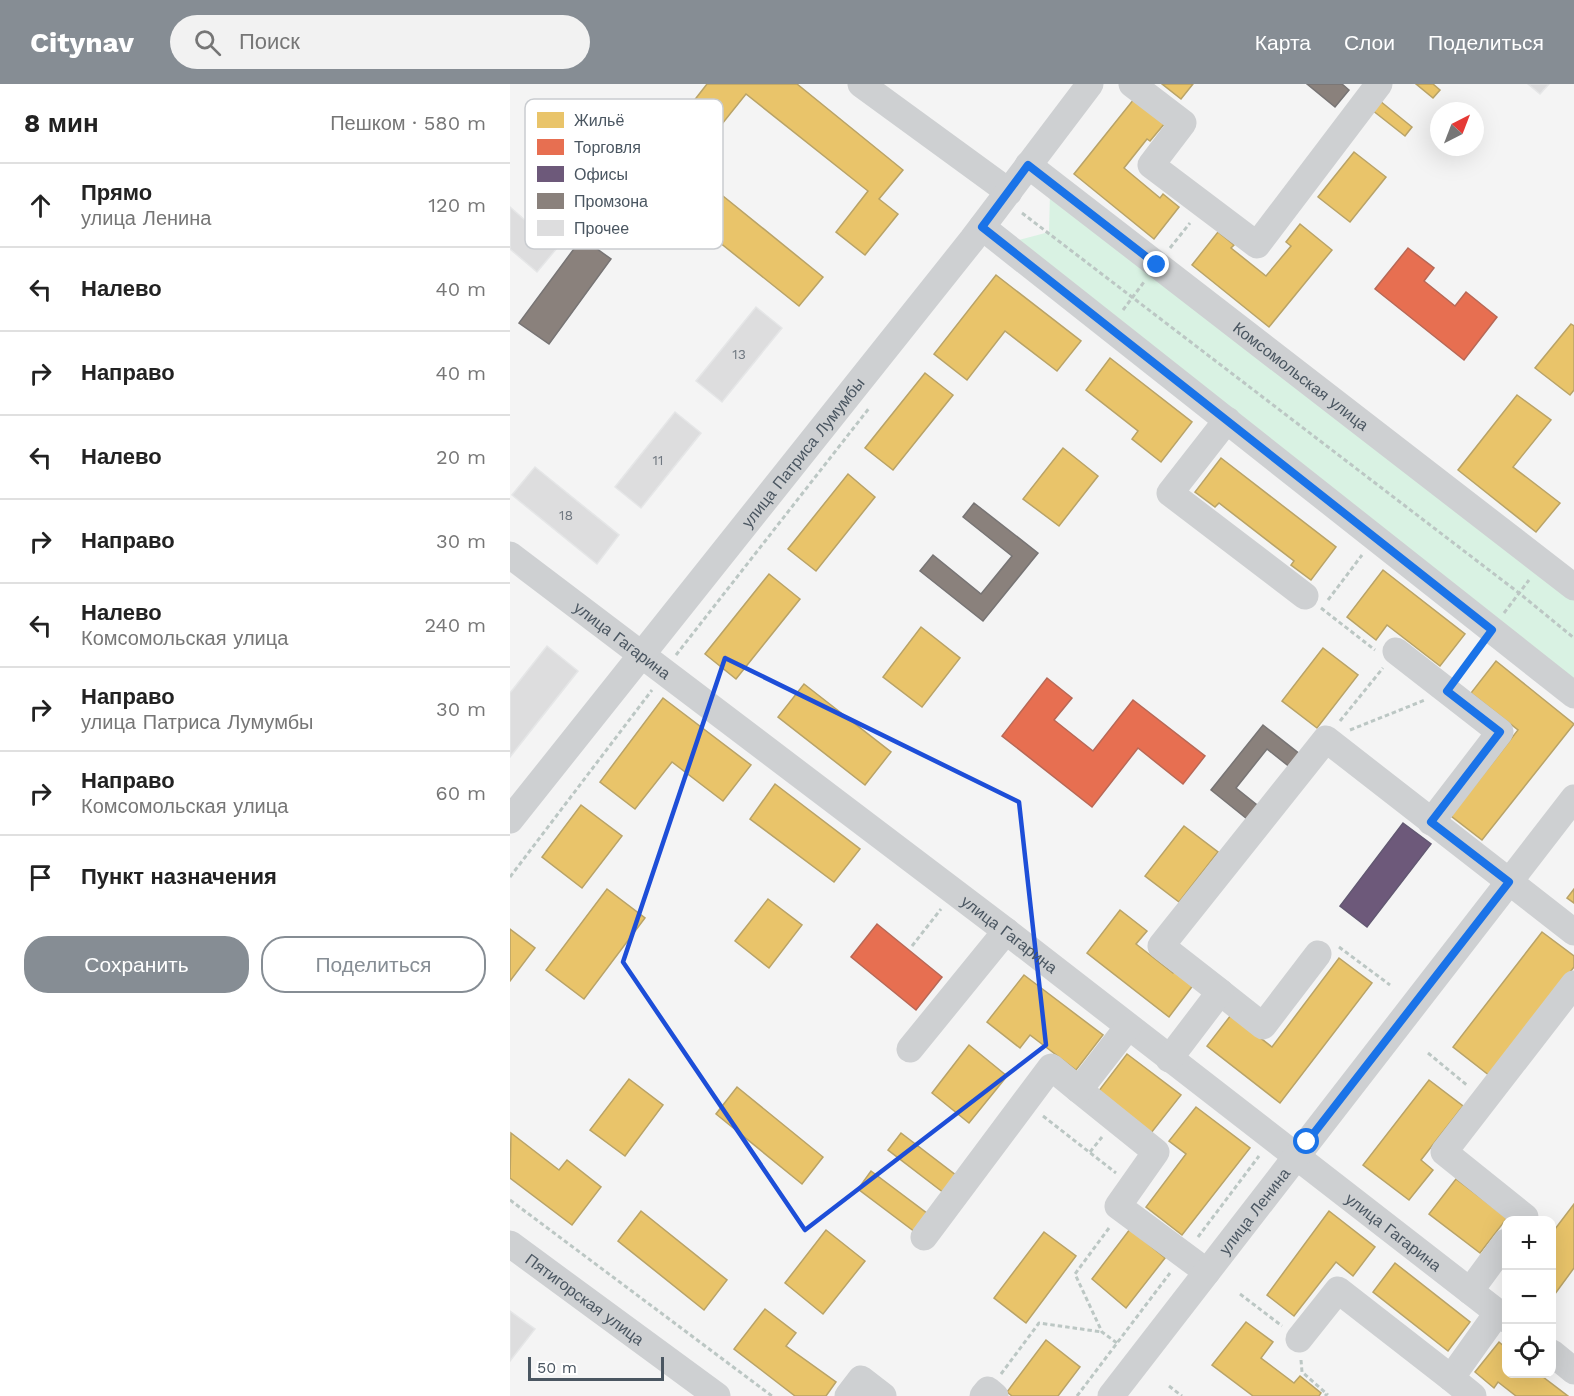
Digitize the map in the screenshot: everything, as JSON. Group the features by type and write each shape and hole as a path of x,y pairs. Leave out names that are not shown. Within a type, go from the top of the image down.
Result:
{"street":[{"path":"861,84 1015,202"},
{"name":"улица Патриса Лумумбы","path":"510,820 982,227 1015,202 1028,165 1090,84"},
{"path":"1132,84 1183,123 1151,165 1257,245 1379,84"},
{"name":"Комсомольская улица","path":"1028,165 1574,587"},
{"path":"982,227 1574,695"},
{"path":"1227,420 1170,493 1313,602"},
{"name":"улица Гагарина","path":"510,555 1006,931 1502,1316"},
{"path":"1392,656 1447,691 1500,732 1431,822"},
{"path":"1318,954 1263,1026 1161,946 1326,739 1574,932"},
{"name":"улица Ленина","path":"1111,1396 1574,798"},
{"path":"910,1049 1006,931"},
{"path":"1524,1216 1444,1152 1574,984"},
{"path":"1169,1059 1220,992"},
{"path":"1079,1090 1128,1027"},
{"path":"924,1237 1051,1067 1156,1152 1128,1198 1207,1272"},
{"name":"Пятигорская улица","path":"510,1244 686,1387 717,1396"},
{"path":"1470,1290 1502,1247"},
{"path":"1299,1339 1338,1290 1473,1396"},
{"path":"1451,1378 1502,1316"},
{"path":"848,1396 861,1379 883,1396"}],"path":[{"path":"1015,202 1574,638"},
{"path":"510,877 873,403"},
{"path":"1326,739 1392,656 1313,602 1367,549"},
{"path":"1326,739 1447,691 1542,562"},
{"path":"912,946 953,891"},
{"path":"1318,954 1328,938 1390,985"},
{"path":"1428,1053 1484,1100"},
{"path":"1025,1102 1128,1198 1076,1275 1102,1332"},
{"path":"510,1200 771,1396"},
{"path":"988,1394 1040,1323 1102,1332 1117,1343"},
{"path":"1169,1386 1182,1396"}],"highlighted area":[{"path":"725,658 1019,802 1046,1045 805,1230 623,962"}],"green space":[{"path":"1050,193 1574,597 1574,681 1015,241 1049,232"}],"building: Жильё":[{"path":"707,84 797,84 903,170 879,199 898,214 865,255 836,232 868,191 746,94 723,123 723,99 695,99"},
{"path":"1162,84 1193,84 1181,99"},
{"path":"1416,84 1433,84 1440,90 1433,98"},
{"path":"1134,99 1165,123 1150,141 1147,139 1124,168 1160,198 1163,194 1179,207 1154,239 1074,174"},
{"path":"1380,101 1412,127 1405,136 1372,110"},
{"path":"1354,152 1386,177 1350,222 1318,197"},
{"path":"723,196 823,277 799,306 723,245"},
{"path":"1300,224 1332,250 1269,327 1192,265 1218,232 1234,245 1231,248 1266,276 1291,246 1286,242"},
{"path":"996,275 1081,341 1057,371 1005,331 967,380 934,354"},
{"path":"1571,324 1574,326 1574,390 1570,395 1535,368"},
{"path":"1110,358 1192,422 1161,462 1132,439 1138,431 1086,390"},
{"path":"925,373 953,395 893,470 865,448"},
{"path":"1517,395 1551,420 1513,467 1560,503 1536,532 1458,470"},
{"path":"1063,448 1098,476 1059,526 1023,499"},
{"path":"1221,458 1336,547 1311,580 1291,565 1294,561 1219,503 1215,507 1195,492"},
{"path":"848,474 875,497 816,571 788,549"},
{"path":"1383,570 1465,634 1440,666 1387,625 1376,640 1347,617"},
{"path":"769,574 800,599 736,679 705,654"},
{"path":"921,627 960,658 922,707 883,677"},
{"path":"1323,648 1358,675 1317,728 1282,701"},
{"path":"1496,661 1574,724 1482,840 1451,816 1518,730 1471,693"},
{"path":"804,684 891,752 865,785 778,717"},
{"path":"663,698 751,765 723,801 672,762 635,809 600,782"},
{"path":"775,784 860,849 834,882 750,819"},
{"path":"581,805 622,836 582,888 542,857"},
{"path":"1184,826 1218,852 1179,902 1145,876"},
{"path":"607,889 645,918 584,999 546,970"},
{"path":"1574,889 1574,903 1567,898"},
{"path":"768,899 802,925 769,968 735,941"},
{"path":"1120,910 1147,931 1136,944 1173,973 1176,969 1194,984 1169,1017 1087,953"},
{"path":"510,929 535,948 510,981"},
{"path":"1542,932 1574,956 1574,967 1490,1076 1453,1047"},
{"path":"1339,958 1372,983 1280,1103 1207,1046 1231,1015 1272,1047"},
{"path":"1024,975 1103,1035 1076,1070 1030,1035 1020,1048 987,1022"},
{"path":"969,1045 1007,1076 969,1123 932,1093"},
{"path":"1127,1054 1181,1095 1151,1133 1098,1092"},
{"path":"629,1079 663,1105 625,1156 590,1130"},
{"path":"1429,1080 1463,1106 1421,1160 1433,1170 1409,1200 1363,1165"},
{"path":"737,1087 823,1157 802,1184 716,1114"},
{"path":"1196,1107 1250,1148 1182,1235 1146,1207 1186,1154 1169,1141"},
{"path":"511,1133 559,1170 567,1160 601,1187 572,1225 510,1178"},
{"path":"901,1133 957,1176 944,1193 888,1150"},
{"path":"871,1171 928,1214 915,1232 858,1189"},
{"path":"1456,1179 1504,1216 1502,1216 1502,1224 1480,1253 1429,1214"},
{"path":"1574,1204 1574,1268 1556,1293 1556,1270 1556,1228"},
{"path":"641,1211 727,1280 704,1310 618,1241"},
{"path":"1329,1211 1375,1247 1353,1276 1336,1262 1294,1316 1267,1295"},
{"path":"1130,1229 1165,1258 1126,1308 1092,1279"},
{"path":"826,1230 865,1261 823,1314 785,1283"},
{"path":"1044,1232 1076,1256 1026,1323 994,1298"},
{"path":"1395,1263 1470,1322 1448,1351 1373,1292"},
{"path":"765,1309 796,1333 786,1346 836,1382 826,1396 795,1396 734,1349"},
{"path":"1246,1322 1273,1342 1261,1358 1294,1383 1300,1376 1321,1393 1319,1396 1253,1396 1212,1365"},
{"path":"1046,1340 1080,1367 1058,1396 1012,1396 1007,1392"},
{"path":"1499,1342 1502,1345 1502,1378 1544,1378 1568,1396 1516,1396 1498,1382 1494,1388 1475,1372"}],"building: Торговля":[{"path":"1408,248 1434,268 1424,281 1455,306 1466,292 1497,317 1464,360 1375,289"},
{"path":"1047,678 1072,698 1054,720 1093,751 1133,700 1205,756 1183,784 1138,748 1092,807 1002,736"},
{"path":"877,924 942,977 916,1010 851,957"}],"building: Офисы":[{"path":"1403,823 1431,844 1367,927 1340,906"}],"building: Промзона":[{"path":"1307,84 1342,84 1349,90 1335,107"},
{"path":"574,249 597,249 611,259 549,344 519,323"},
{"path":"974,503 1038,553 983,621 920,571 933,555 981,594 1012,556 963,517"},
{"path":"1263,725 1301,755 1291,768 1267,749 1236,788 1262,809 1252,823 1211,790"}],"building: Прочее":[{"path":"1528,84 1549,84 1540,94"},
{"path":"510,207 525,220 525,249 556,249 537,272 510,249"},
{"path":"756,307 782,328 722,402 696,381"},
{"path":"675,412 701,433 641,508 615,487"},
{"path":"535,467 619,535 597,564 512,495"},
{"path":"547,646 578,671 510,757 510,693"},
{"path":"510,1311 535,1329 510,1361"}],"route":[{"path":"1157,265 1028,165 982,227 1492,630 1447,691 1500,732 1431,822 1509,882 1307,1142"}]}
